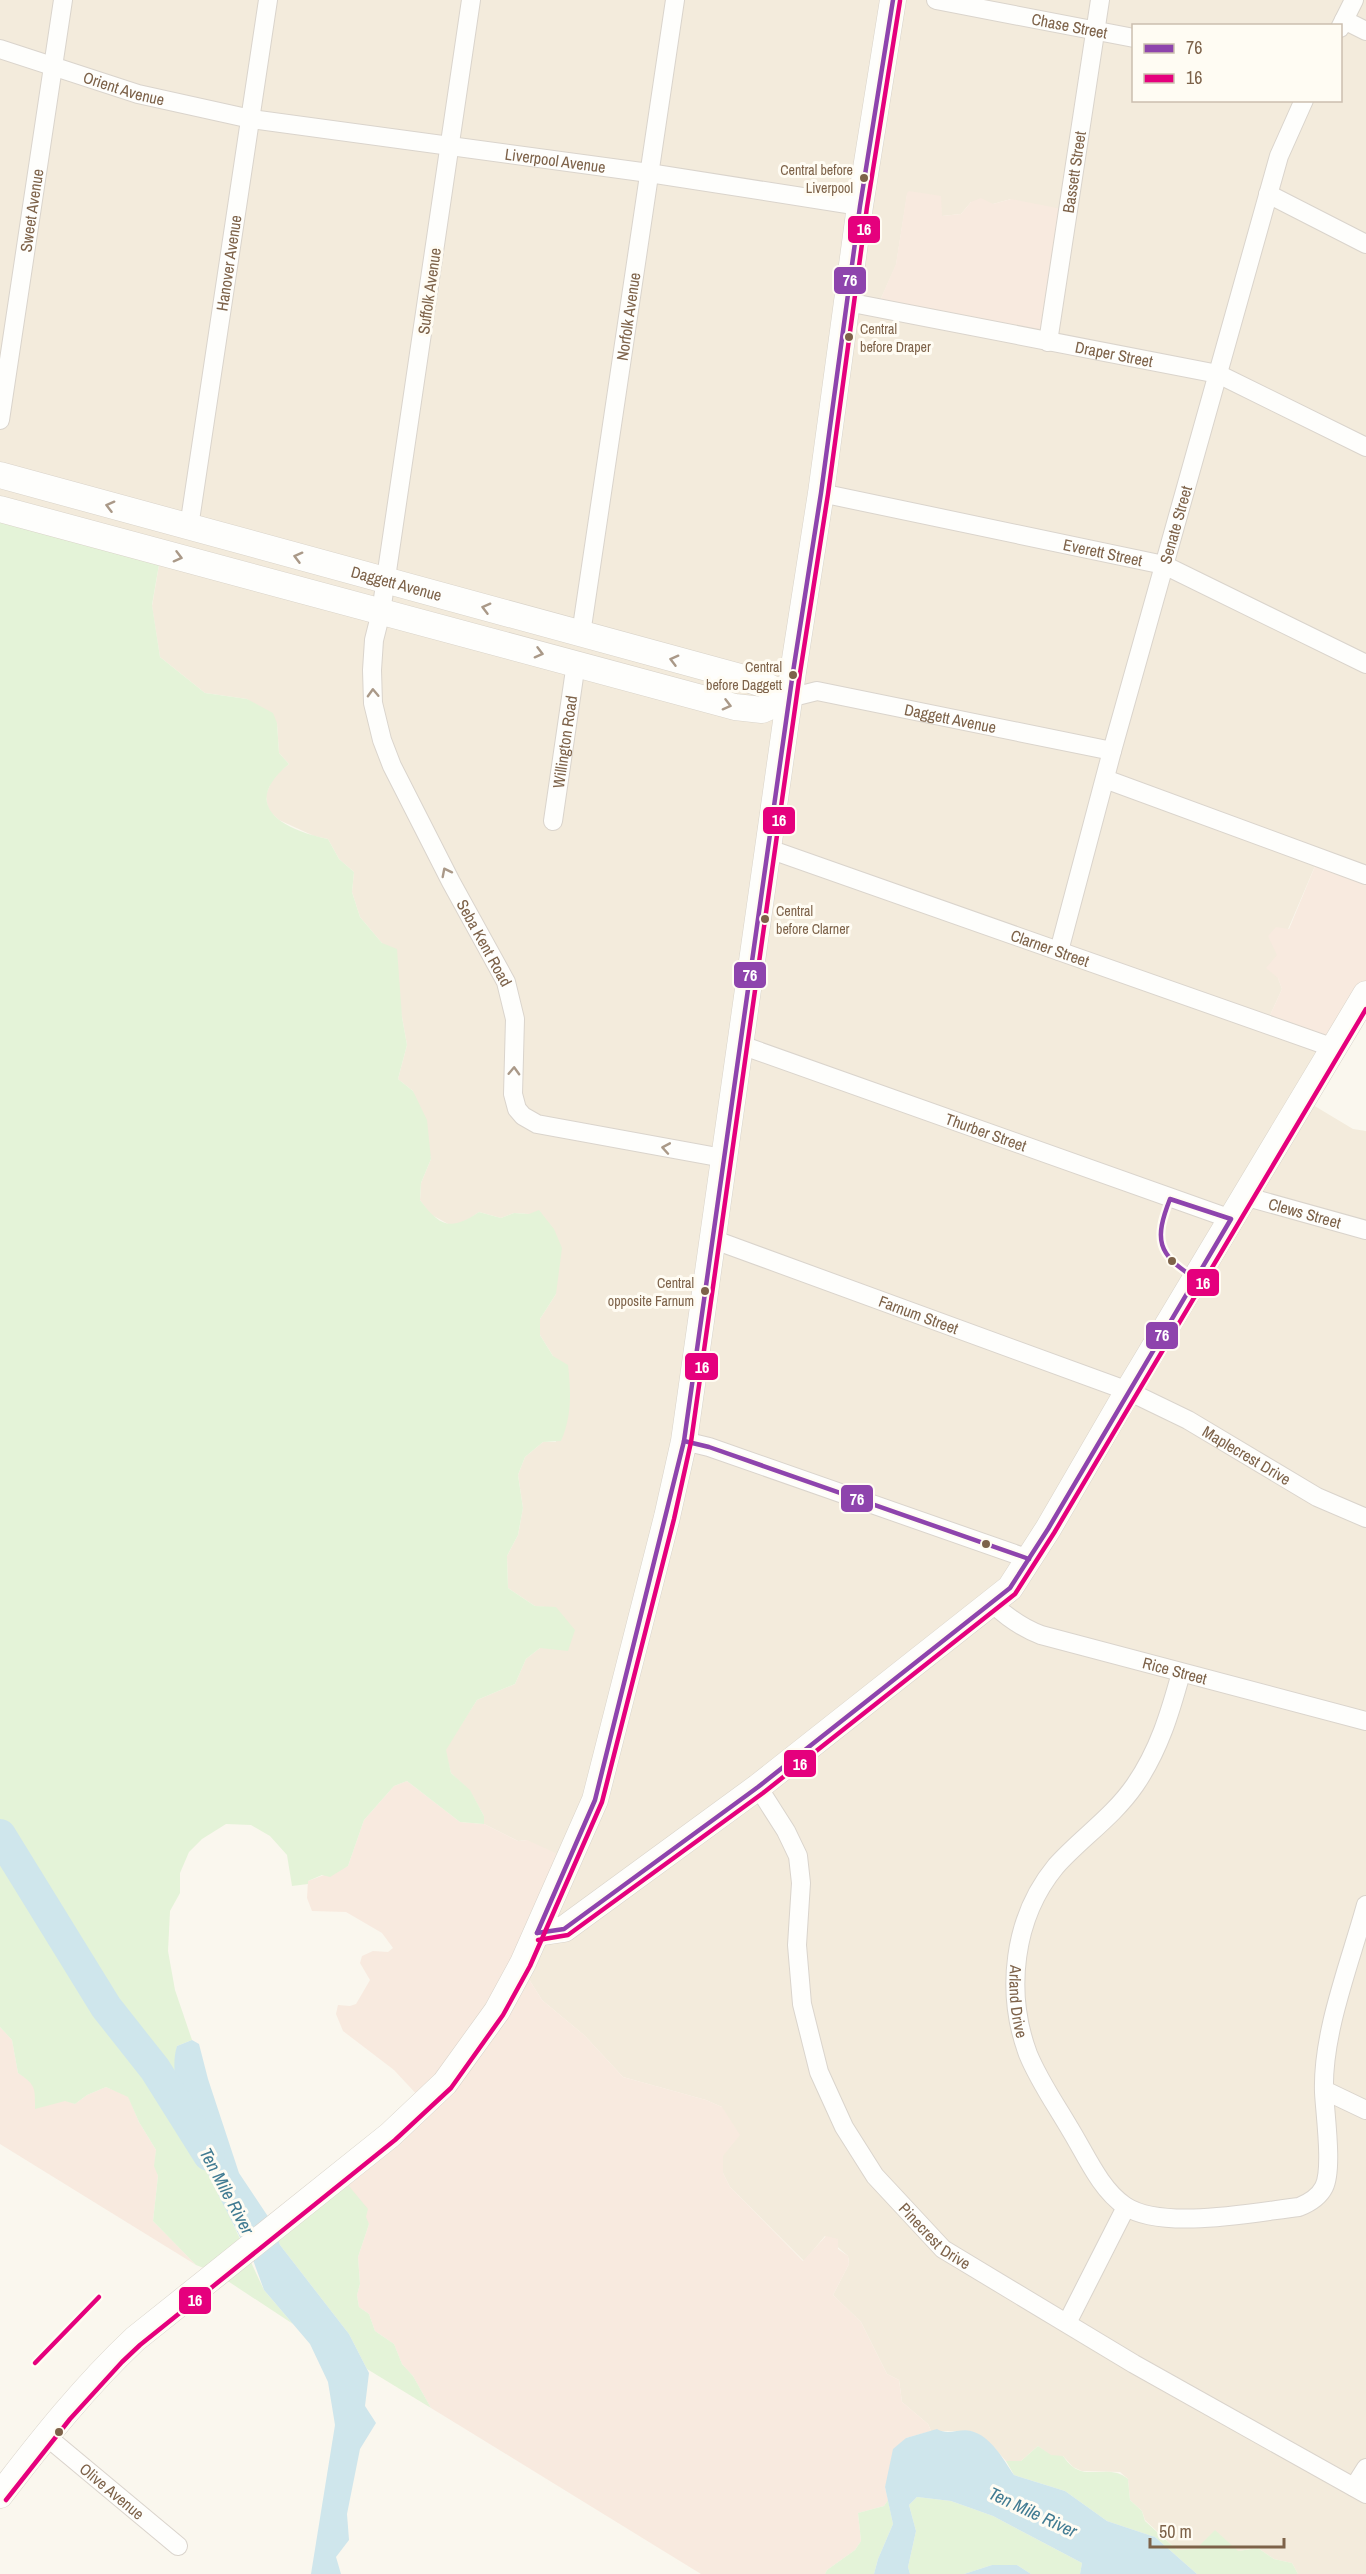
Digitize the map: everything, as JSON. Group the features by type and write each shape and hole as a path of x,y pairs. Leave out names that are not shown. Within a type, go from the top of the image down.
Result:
{"street":[{"name":"Sweet Avenue","path":"0,420 63,0"},
{"name":"Hanover Avenue","path":"189,527 268,0"},
{"name":"Suffolk Avenue","path":"385,581 421,351 471,0"},
{"name":"Norfolk Avenue","path":"581,634 675,0"},
{"path":"0,2495 101,2371 135,2338 390,2134 445,2084 497,2011 537,1933 595,1800 684,1441 789,698 821,493 860,206 893,0"},
{"name":"Chase Street","path":"936,0 1132,38"},
{"name":"Bassett Street","path":"1048,342 1100,0"},
{"path":"1354,0 1342,24 1366,31"},
{"name":"Orient Avenue","path":"0,49 167,102 250,119"},
{"name":"Senate Street","path":"1059,951 1112,751 1268,194 1279,156 1303,102"},
{"name":"Liverpool Avenue","path":"250,119 649,173 860,206"},
{"path":"1268,194 1366,244"},
{"name":"Draper Street","path":"847,302 1218,374 1366,447"},
{"name":"Daggett Avenue","path":"0,475 744,678 765,685 789,698"},
{"name":"Everett Street","path":"821,493 1164,565 1366,664"},
{"name":"Daggett Avenue","path":"0,509 750,710 762,710 789,698 817,692 1112,751"},
{"name":"Seba Kent Road","path":"385,581 374,640 372,670 373,703 382,740 392,766 451,882 506,982 513,1003 515,1019 513,1094 517,1109 523,1116 537,1124 723,1158"},
{"name":"Willington Road","path":"553,821 576,663"},
{"path":"1105,779 1366,875"},
{"name":"Clarner Street","path":"769,849 1334,1048"},
{"path":"537,1933 564,1929 758,1787 993,1604 1010,1588 1366,994"},
{"name":"Thurber Street","path":"741,1046 1231,1219"},
{"name":"Clews Street","path":"1244,1196 1366,1230"},
{"name":"Farnum Street","path":"712,1239 1128,1391"},
{"name":"Maplecrest Drive","path":"1128,1391 1188,1419 1317,1497 1366,1518"},
{"path":"684,1441 709,1447 1029,1559"},
{"name":"Rice Street","path":"993,1604 1006,1617 1027,1630 1366,1721"},
{"name":"Arland Drive","path":"1126,2207 1102,2183 1033,2064 1019,2022 1015,1971 1024,1926 1043,1884 1057,1866 1112,1813 1134,1786 1165,1732 1181,1673"},
{"name":"Pinecrest Drive","path":"758,1787 786,1831 798,1856 801,1883 797,1945 802,2004 819,2072 844,2127 875,2176 943,2249 1134,2364 1360,2491"},
{"path":"1067,2323 1126,2207 1172,2218 1195,2218 1299,2207 1312,2201 1324,2188 1328,2170 1324,2090 1328,2042 1366,1905"},
{"path":"1324,2090 1366,2110"},
{"name":"Olive Avenue","path":"46,2436 178,2546"},
{"path":"1360,2491 1366,2468"}],"shaded area":[{"path":"0,0 1366,0 1366,876 1318,859 1277,955 1278,978 1282,989 1266,1024 1327,1050 1303,1099 1353,1129 1366,1131 1366,2574 1298,2574 1292,2563 1274,2559 1258,2548 1238,2551 1177,2550 1145,2520 1142,2511 1130,2500 1128,2479 1120,2472 1082,2471 1073,2467 1063,2456 1051,2456 1038,2446 1021,2461 1006,2461 991,2444 971,2431 931,2431 928,2424 902,2402 899,2380 887,2374 861,2322 833,2295 849,2264 848,2256 825,2236 804,2261 730,2187 723,2173 722,2107 706,2100 623,2077 584,2035 542,2000 520,1965 527,1840 518,1841 484,1824 484,1816 470,1791 451,1773 445,1750 477,1700 515,1684 526,1659 540,1648 556,1608 535,1606 508,1588 507,1556 518,1535 523,1508 518,1475 525,1457 543,1442 556,1442 553,1356 540,1335 540,1319 556,1294 529,1214 514,1213 501,1218 479,1212 461,1225 450,1225 430,1214 420,1200 421,1183 431,1159 413,1091 398,1079 407,1045 402,1017 382,943 360,917 352,892 354,872 339,859 328,839 314,836 279,820 268,810 266,795 273,777 289,764 279,753 277,723 247,699 205,693 160,657 152,606 161,553 0,509","holes":["907,195 942,216 961,214 971,202 993,204 1011,199 878,305 896,265"]},
{"path":"909,191 941,196 942,216 961,214 971,202 981,198 993,204 1011,199 1062,209 1044,337 878,305 896,264"},
{"path":"1318,859 1366,876 1366,989 1333,1045 1266,1024 1282,989 1278,978 1266,968 1277,955 1268,936 1276,927 1289,929"},
{"path":"407,1781 460,1822 484,1824 518,1841 527,1840 562,1856 520,1965 542,2000 584,2035 623,2077 706,2100 722,2107 740,2135 723,2156 723,2173 730,2187 803,2261 826,2236 838,2239 838,2249 848,2256 849,2264 833,2295 861,2322 887,2374 899,2380 902,2402 928,2424 931,2431 906,2438 885,2487 888,2500 884,2506 858,2513 861,2541 855,2550 827,2570 825,2574 701,2574 431,2408 413,2376 402,2364 394,2344 375,2331 369,2314 359,2307 358,2257 369,2224 339,2174 420,2098 394,2070 343,2031 336,2014 338,2005 356,2004 370,1980 360,1963 362,1956 373,1951 388,1952 393,1948 382,1933 346,1912 312,1911 307,1898 308,1881 348,1866 364,1820 394,1786"},
{"path":"0,2027 12,2040 18,2073 31,2081 35,2089 75,2104 87,2095 106,2087 128,2096 139,2122 156,2150 155,2166 158,2176 153,2221 196,2265 0,2144"}],"green space":[{"path":"0,509 161,553 152,605 160,657 205,693 247,699 273,713 277,723 279,753 289,764 274,779 267,792 267,804 273,814 283,822 296,829 328,839 339,859 354,872 352,892 360,917 382,943 397,949 402,1017 407,1045 398,1079 413,1091 427,1120 431,1159 421,1183 420,1200 440,1221 453,1224 479,1212 501,1218 514,1213 529,1214 539,1210 554,1229 562,1248 556,1294 540,1319 540,1335 553,1356 568,1365 569,1413 561,1441 543,1442 525,1457 518,1475 523,1508 518,1535 507,1556 508,1588 535,1606 556,1607 575,1630 568,1651 540,1648 526,1659 515,1684 477,1700 446,1750 451,1773 470,1790 484,1816 484,1824 460,1822 407,1781 394,1786 364,1820 348,1866 330,1877 322,1875 308,1881 308,1884 292,1886 287,1855 270,1836 251,1825 226,1824 202,1839 189,1852 180,1873 180,1893 170,1911 168,1951 175,1990 192,2040 177,2046 174,2080 196,2145 264,2290 293,2324 214,2272 196,2265 153,2221 158,2176 154,2166 156,2150 139,2122 128,2097 106,2087 87,2095 75,2104 65,2101 35,2109 33,2088 18,2073 12,2040 0,2027"},
{"path":"339,2174 368,2209 366,2217 369,2224 358,2257 359,2307 369,2314 375,2331 394,2344 402,2364 413,2376 431,2408 367,2369 349,2334 280,2245 273,2224"},
{"path":"1038,2446 1051,2455 1063,2456 1079,2470 1114,2472 1128,2479 1130,2500 1142,2511 1145,2521 1177,2550 1196,2549 1215,2530 1238,2551 1258,2548 1274,2559 1292,2563 1298,2574 1197,2574 1155,2537 1107,2521 1065,2491 1014,2475 1006,2461 1021,2461"},
{"path":"917,2497 951,2501 993,2516 1082,2563 1080,2574 1031,2574 1017,2565 992,2565 964,2574 910,2574 908,2567 916,2531 909,2505"},
{"path":"888,2500 893,2524 874,2574 825,2574 827,2570 855,2550 861,2541 858,2513 884,2506"}],"water":[{"path":"192,2040 199,2044 239,2173 273,2224 280,2245 349,2334 369,2373 365,2406 376,2423 360,2449 347,2514 349,2540 336,2557 341,2574 311,2574 335,2425 328,2382 310,2344 264,2290 249,2249 245,2247 196,2148 185,2119 174,2067 177,2046"},
{"path":"937,2429 945,2432 967,2430 978,2434 996,2449 1014,2475 1065,2491 1107,2521 1155,2537 1197,2574 1080,2574 1082,2563 993,2516 951,2501 917,2497 909,2505 916,2531 908,2567 910,2574 874,2574 893,2524 885,2487 893,2449 906,2438"},
{"path":"992,2565 1017,2565 1031,2574 964,2574"}],"waterway":[{"name":"Ten Mile River","path":"0,1835 106,2007 155,2069 209,2155"}],"transit line":[{"name":"76","path":"537,1933 595,1800 684,1441 793,672 821,493 860,206 893,0"},
{"name":"16","path":"6,2500 70,2419 140,2345 395,2140 451,2088 503,2015 530,1966 602,1802 674,1519 691,1442 800,673 828,494 867,207 900,1"},
{"name":"16","path":"538,1940 568,1935 763,1793 1015,1594 1054,1533 1366,1009"},
{"name":"76","path":"537,1933 564,1929 758,1787 1010,1588 1048,1529 1231,1219 1170,1199 1162,1225 1162,1245 1173,1261 1195,1278"},
{"name":"76","path":"684,1441 709,1447 1029,1559"},
{"name":"16","path":"35,2363 99,2297"}],"place":[{"name":"Central before Liverpool","path":"864,178"},
{"name":"Central before Draper","path":"849,337"},
{"name":"Central before Daggett","path":"793,675"},
{"name":"Central before Clarner","path":"765,919"},
{"name":"Central opposite Farnum","path":"705,1291"}]}
